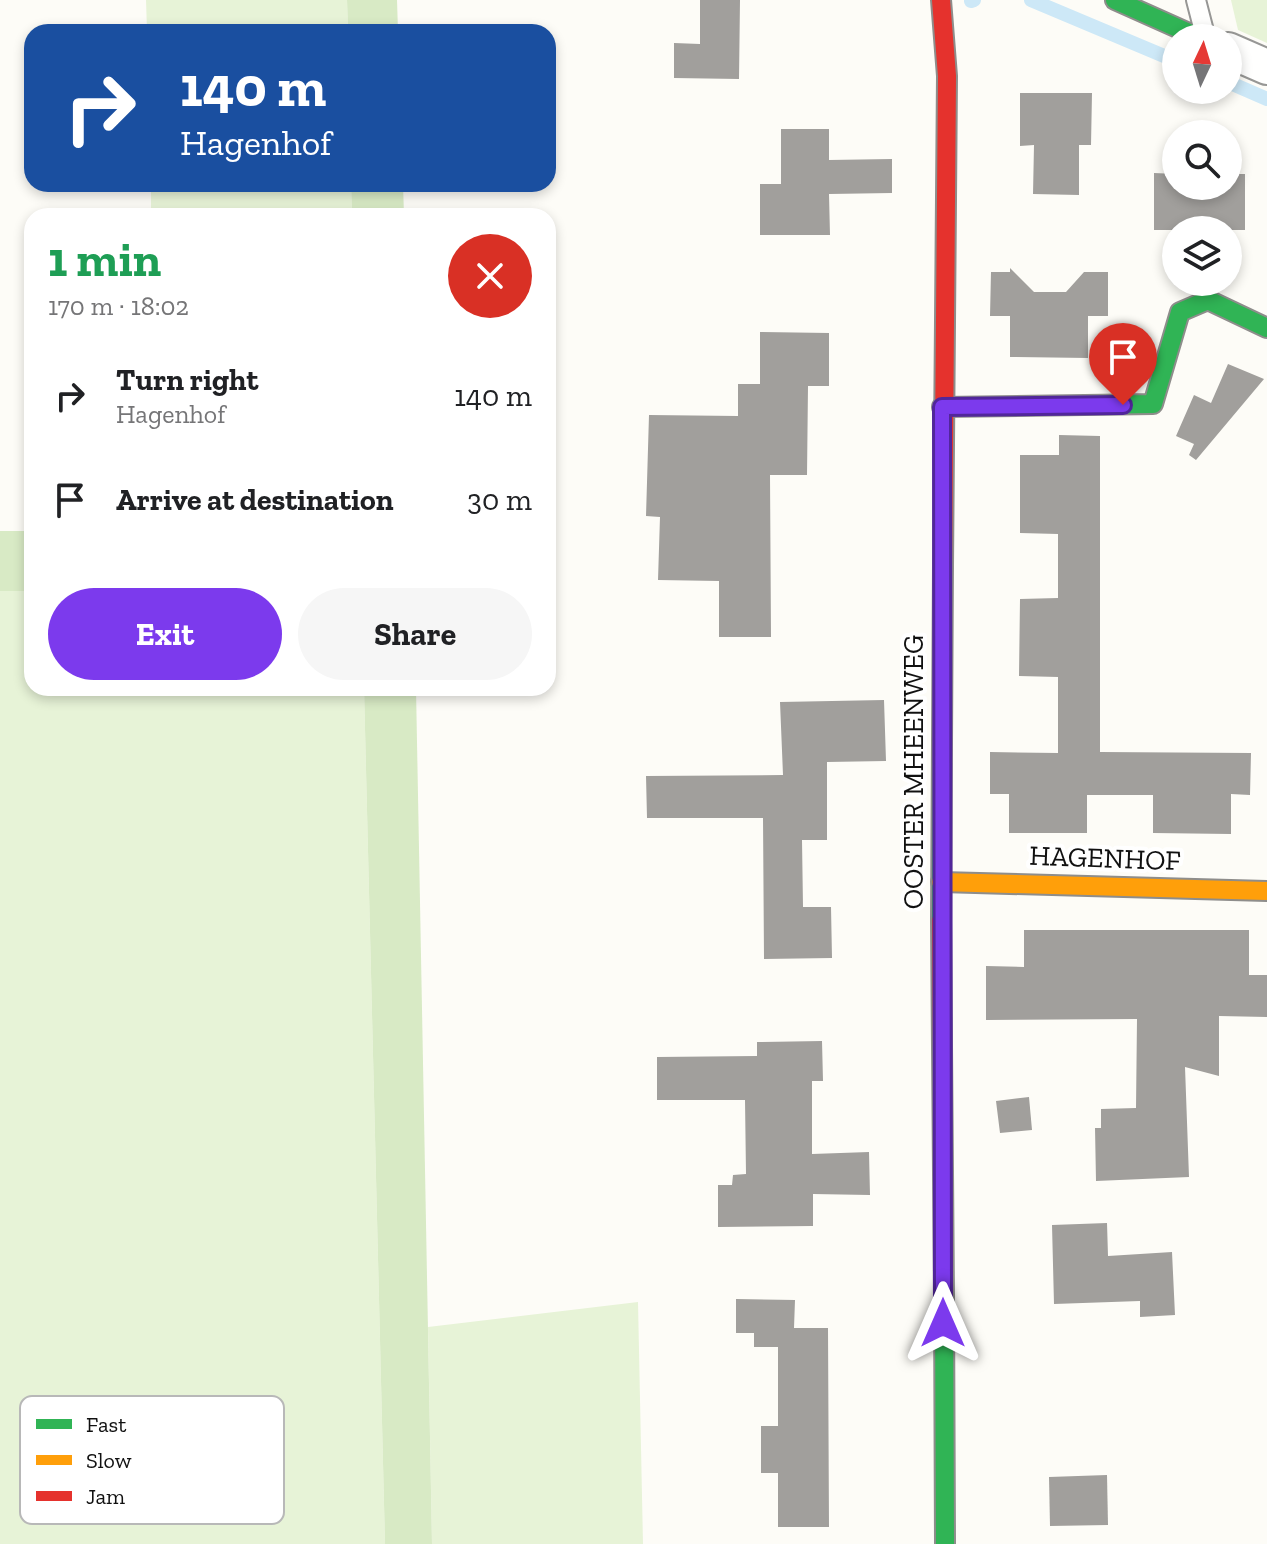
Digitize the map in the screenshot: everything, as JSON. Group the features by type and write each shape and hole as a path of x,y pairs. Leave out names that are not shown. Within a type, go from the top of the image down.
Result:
{"street":[{"name":"OOSTER MHEENWEG","path":"941,0 947,76 942,407 941,882 945,1544"},
{"path":"1115,0 1171,24"},
{"path":"1242,56 1267,67"},
{"path":"942,407 1153,404 1180,312 1208,300 1267,328"},
{"name":"HAGENHOF","path":"941,882 1267,891"}],"lane":[{"path":"1196,0 1200,24"}],"green space":[{"path":"146,0 347,0 348,24 147,24"},
{"path":"347,0 397,0 398,24 348,24"},
{"path":"1231,0 1267,0 1267,43 1242,32 1242,24 1237,24"},
{"path":"151,192 351,192 352,208 151,208"},
{"path":"351,192 403,192 404,208 352,208"},
{"path":"0,531 24,531 24,591 0,591"},
{"path":"0,591 24,591 24,696 364,696 385,1544 0,1544"},
{"path":"364,696 416,696 432,1544 385,1544"},
{"path":"638,1302 643,1544 432,1544 428,1327"}],"building":[{"path":"700,0 740,0 739,79 674,78 674,43 700,44"},
{"path":"1020,93 1092,93 1091,145 1079,145 1079,195 1033,194 1034,145 1020,146"},
{"path":"781,129 829,129 829,160 892,159 892,193 829,194 830,235 760,235 760,184 781,184"},
{"path":"1154,173 1162,173 1162,200 1242,200 1242,174 1245,174 1245,230 1242,230 1242,216 1162,216 1162,230 1154,230"},
{"path":"1010,268 1034,292 1066,292 1084,272 1108,272 1108,316 1088,316 1088,358 1010,357 1010,316 990,316 991,272 1010,272"},
{"path":"760,332 829,333 829,386 808,386 807,475 770,475 771,637 719,637 719,581 658,580 660,517 646,516 649,415 738,416 738,384 760,384"},
{"path":"1228,364 1264,379 1196,460 1189,455 1194,444 1176,436 1194,395 1211,403"},
{"path":"1059,435 1100,436 1100,752 1251,753 1250,795 1231,794 1231,834 1153,833 1153,795 1087,795 1087,833 1009,833 1009,794 990,794 990,752 1058,753 1058,677 1019,676 1020,599 1058,598 1058,534 1020,533 1020,455 1059,455"},
{"path":"884,700 886,761 827,762 827,840 802,840 803,907 831,907 832,958 764,959 763,818 647,818 646,776 783,775 780,702"},
{"path":"1024,930 1249,930 1249,975 1267,975 1267,1017 1219,1016 1219,1076 1185,1067 1189,1177 1096,1181 1095,1128 1101,1128 1101,1109 1136,1108 1137,1019 986,1020 986,966 1024,967"},
{"path":"822,1041 823,1081 812,1081 812,1154 869,1152 870,1195 813,1194 813,1226 718,1227 718,1185 732,1185 733,1175 746,1174 745,1100 657,1100 657,1057 757,1056 757,1042"},
{"path":"1029,1097 1032,1130 1000,1133 996,1101"},
{"path":"1107,1223 1108,1256 1172,1252 1175,1315 1140,1317 1140,1301 1054,1304 1052,1225"},
{"path":"736,1299 795,1300 794,1328 828,1328 829,1527 778,1527 778,1473 761,1473 761,1426 778,1426 778,1347 754,1347 754,1333 736,1333"},
{"path":"1107,1475 1108,1525 1050,1526 1049,1477"}],"waterway":[{"path":"1031,0 1162,55"},
{"path":"1242,88 1267,99"}],"traffic: fast":[{"path":"1115,0 1169,24"},
{"path":"942,407 1153,404 1180,312 1208,300 1267,328"},
{"path":"941,921 943,566"},
{"path":"944,1297 945,1544"}],"traffic: slow":[{"path":"941,882 1267,891"}],"traffic: jam":[{"path":"941,0 947,76 943,566"},
{"path":"941,921 944,1297"}],"route":[{"path":"943,1323 942,407 1123,405"}]}
